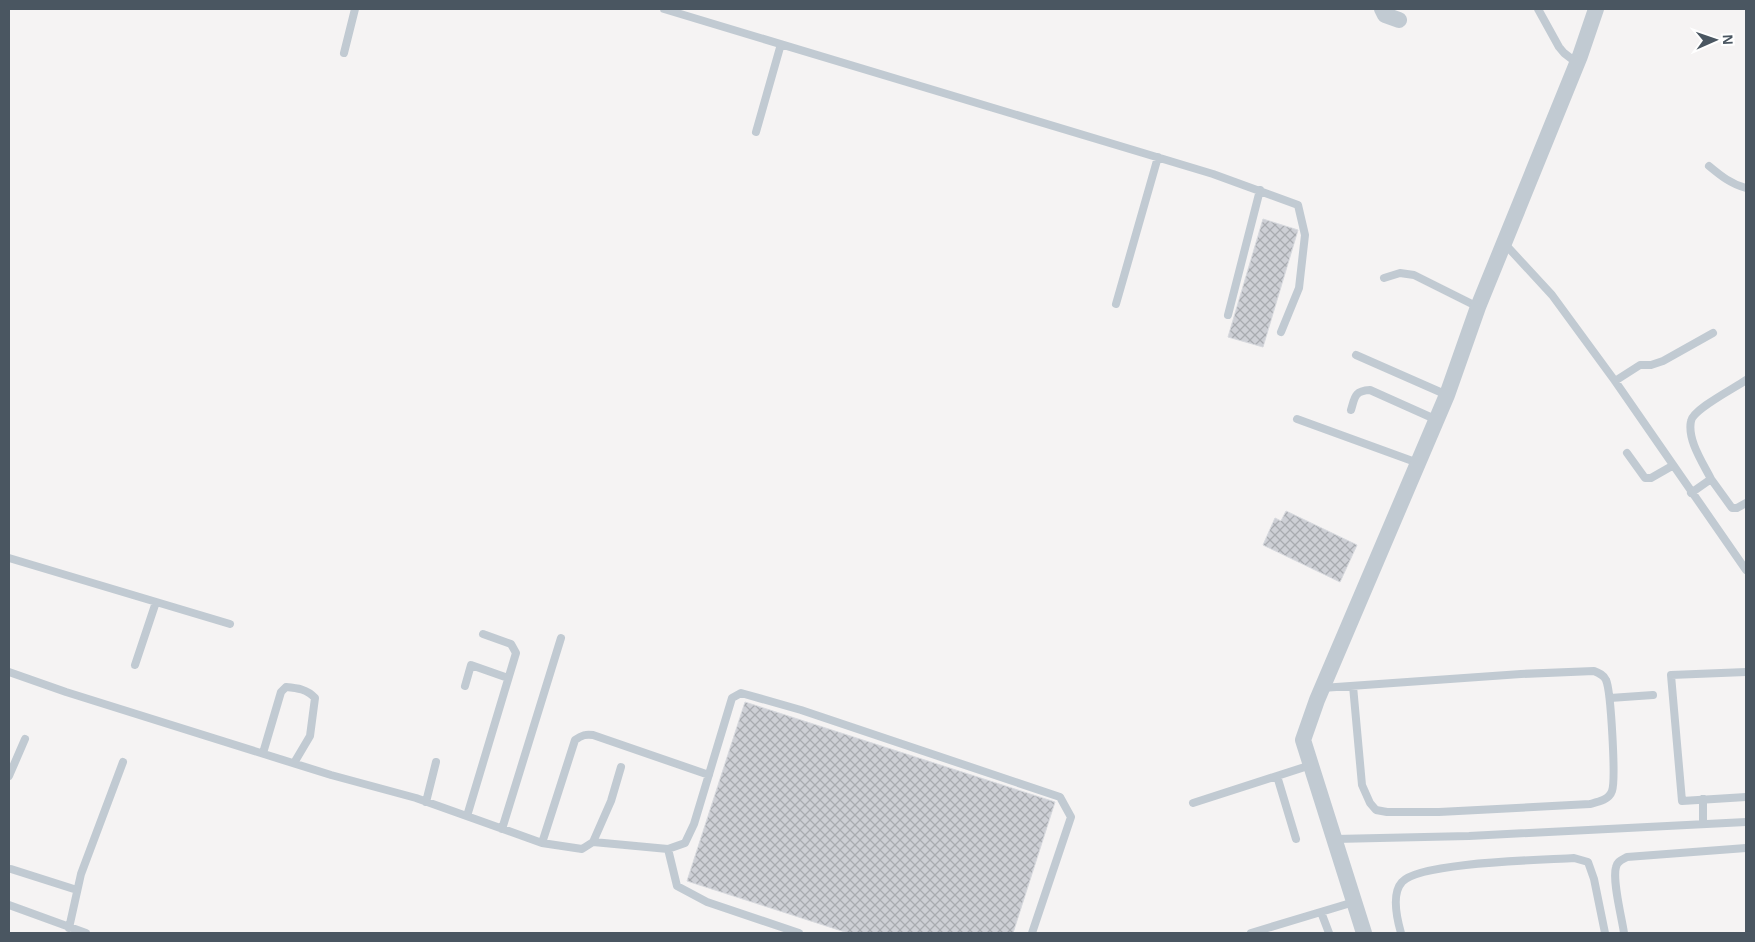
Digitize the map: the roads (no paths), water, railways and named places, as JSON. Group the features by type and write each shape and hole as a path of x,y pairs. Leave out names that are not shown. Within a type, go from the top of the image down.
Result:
{"street":[{"path":"1382,9 1385,15 1399,20"},
{"path":"1364,933 1303,740 1322,688 1437,420 1478,307 1578,59 1595,11"}],"lane":[{"path":"344,53 356,9"},
{"path":"664,9 1213,174 1298,205 1305,235 1299,288 1280,332"},
{"path":"1538,9 1559,47 1564,53 1578,59"},
{"path":"756,132 781,44"},
{"path":"1116,304 1158,157"},
{"path":"1710,166 1736,186 1746,188"},
{"path":"1228,315 1260,190"},
{"path":"1504,243 1552,295 1615,381 1672,466 1746,570"},
{"path":"1384,278 1400,273 1414,275 1478,307"},
{"path":"1615,381 1640,365 1652,365 1663,362 1713,333"},
{"path":"1356,355 1447,395"},
{"path":"1746,380 1698,411 1691,419 1690,432 1711,479 1732,508 1746,504"},
{"path":"1351,410 1356,394 1370,390 1437,420"},
{"path":"1297,418 1418,463"},
{"path":"1627,453 1645,478 1651,478 1672,466"},
{"path":"1692,493 1711,479"},
{"path":"9,558 230,624"},
{"path":"135,665 156,602"},
{"path":"467,816 516,653 511,644 483,634"},
{"path":"502,828 561,638"},
{"path":"465,686 471,665 508,678"},
{"path":"1322,688 1353,686 1594,671 1606,679 1610,698 1614,772 1612,791 1609,797 1590,804 1457,811 1387,812 1376,810 1370,803 1362,785 1353,686"},
{"path":"9,672 66,692 426,802 542,843 582,849 593,842 611,801 621,767"},
{"path":"1746,672 1671,674 1682,801 1746,797"},
{"path":"263,753 281,692 286,687 302,689 315,698 310,736 294,763"},
{"path":"593,842 668,849 685,843 694,824 732,698 741,693 801,710 1060,797 1071,817 1032,933"},
{"path":"1610,698 1652,695"},
{"path":"542,843 575,740 580,736 586,734 593,735 709,775"},
{"path":"9,776 25,739"},
{"path":"69,928 81,874 123,762"},
{"path":"426,802 436,762"},
{"path":"1193,804 1311,765"},
{"path":"1277,776 1296,839"},
{"path":"1703,799 1703,824"},
{"path":"1335,839 1468,836 1746,822"},
{"path":"1624,933 1615,877 1616,866 1619,861 1627,857 1746,848"},
{"path":"668,849 677,886 707,902 799,933"},
{"path":"1401,933 1397,921 1395,900 1402,882 1413,875 1455,865 1574,858 1588,862 1594,878 1605,933"},
{"path":"10,869 77,890"},
{"path":"1251,933 1354,902"},
{"path":"9,905 86,933"},
{"path":"1321,912 1329,933"}]}
